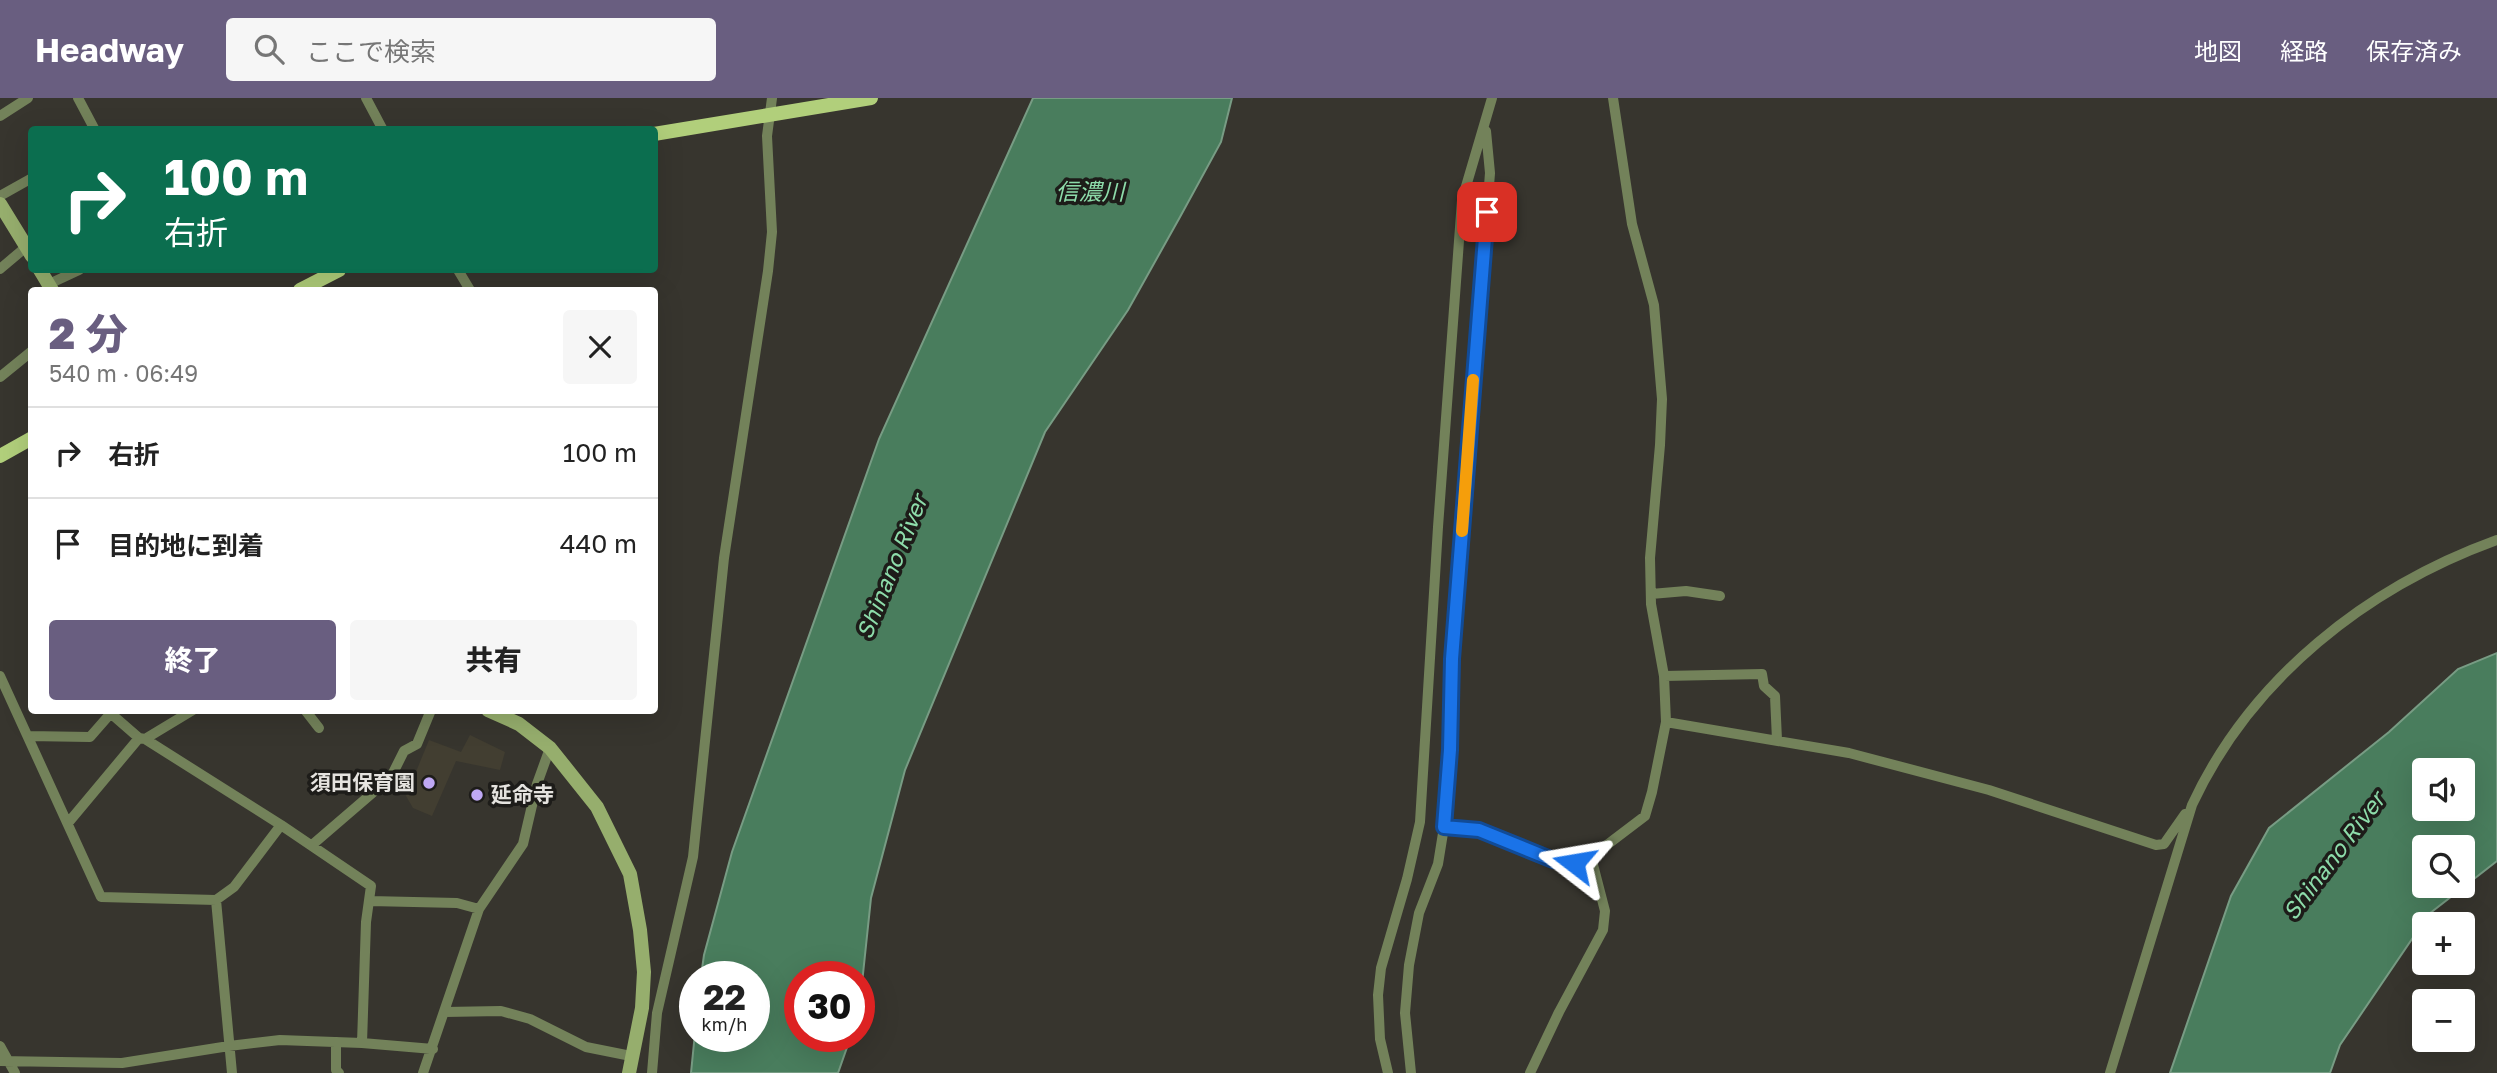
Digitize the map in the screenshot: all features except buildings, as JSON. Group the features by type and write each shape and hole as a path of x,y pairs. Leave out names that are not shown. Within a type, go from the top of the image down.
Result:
{"main road":[{"path":"658,133 871,98"},
{"path":"0,204 28,249"},
{"path":"306,287 333,273"},
{"path":"0,456 28,440"},
{"path":"519,717 550,748 597,807 632,882 644,972 642,1008 629,1067"}],"street":[{"path":"0,116 28,98"},
{"path":"78,98 93,126"},
{"path":"366,98 381,126"},
{"path":"652,1073 657,1013 689,881 695,844 724,558 768,271 772,232 767,149 772,98"},
{"path":"1444,827 1479,830 1553,860 1574,863 1591,857 1645,816 1666,722 1664,676 1651,594 1650,558 1661,422 1654,305 1632,224 1613,98"},
{"path":"1388,1073 1380,1039 1378,995 1381,968 1407,879 1420,822 1462,200 1493,100"},
{"path":"1411,1073 1405,1013 1409,965 1419,913 1438,864 1450,750 1452,659 1490,173 1485,123"},
{"path":"0,196 28,180"},
{"path":"0,269 28,252"},
{"path":"50,287 74,273"},
{"path":"0,377 28,354"},
{"path":"2110,1073 2192,805 2207,772 2241,723 2280,676 2358,610 2411,577 2497,540"},
{"path":"1651,594 1686,591 1720,596"},
{"path":"1664,676 1762,674 1763,686 1775,696 1777,740"},
{"path":"0,676 101,897 216,901 234,887 281,825"},
{"path":"28,736 90,737 107,714"},
{"path":"111,714 142,739 312,845 371,887 365,935 362,1043"},
{"path":"68,822 142,739 185,714"},
{"path":"308,714 319,728"},
{"path":"312,845 391,778 404,751 417,744 424,733 430,714"},
{"path":"1666,722 1849,753 1989,790 2156,845 2164,844 2192,805"},
{"path":"423,1073 479,909 523,844 537,784 550,748"},
{"path":"1530,1073 1603,930 1605,911 1591,857"},
{"path":"216,901 232,1073"},
{"path":"370,901 457,903 479,909"},
{"path":"445,1012 501,1012 530,1019 629,1067"},
{"path":"4,1061 122,1063 280,1040 433,1049"},
{"path":"336,1042 338,1073"},
{"path":"0,1046 4,1061 15,1073"}],"shaded area":[{"name":"須田保育園","path":"470,735 505,752 500,770 456,761 432,816 413,808 406,796 429,740 461,752"}],"water":[{"name":"信濃川","path":"1033,98 1232,98 1221,142 1128,310 1045,432 905,770 871,898 864,961 784,961 784,1052 845,1052 838,1073 691,1073 693,1052 770,1052 770,961 703,961 704,955 732,852 879,439"},
{"name":"Shinano River","path":"2497,653 2497,861 2475,878 2475,835 2412,835 2412,898 2450,898 2432,912 2412,912 2412,939 2340,1045 2330,1073 2170,1073 2231,896 2269,828 2389,732 2458,669"}],"slow traffic":[{"path":"1462,531 1473,380"}],"place":[{"name":"須田保育園","path":"429,783"},
{"name":"延命寺","path":"477,795"}],"route":[{"path":"1487,212 1452,659 1450,750 1444,827 1479,830 1553,860 1574,863"}]}
